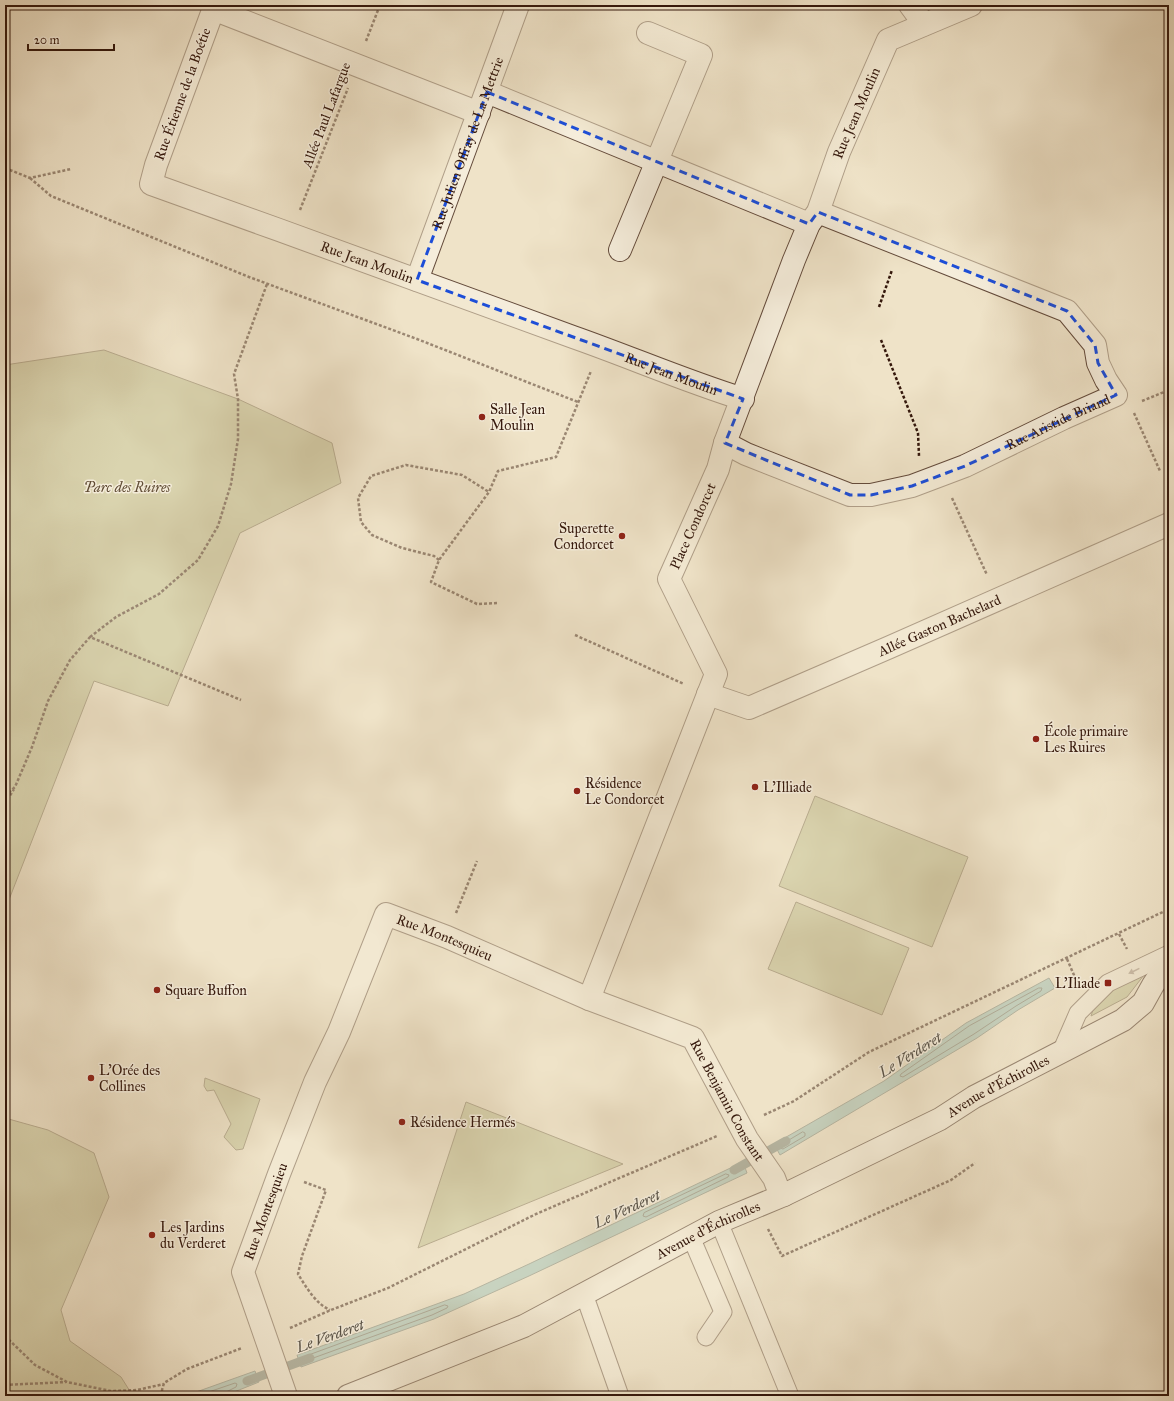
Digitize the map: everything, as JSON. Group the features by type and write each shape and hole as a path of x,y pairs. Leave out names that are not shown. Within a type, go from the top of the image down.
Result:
{"street":[{"name":"Rue Julien Offray de La Mettrie","path":"417,280 518,5"},
{"path":"910,5 924,24"},
{"name":"Rue Jean Moulin","path":"151,184 291,233 601,346 707,388 743,399 794,260 814,218 839,152 888,40 972,5"},
{"path":"214,7 357,66 479,113"},
{"name":"Rue Étienne de la Boétie","path":"151,184 156,165 214,7"},
{"path":"620,250 701,55 648,33"},
{"name":"Rue Aristide Briand","path":"487,92 814,218 902,245 1067,310 1095,345 1098,362 1106,380 1123,401 1064,418 965,466 912,486 871,495 850,496 746,454 725,443"},
{"path":"725,443 743,399"},
{"name":"Place Condorcet","path":"708,694 716,674 669,579 718,469 725,443"},
{"name":"Allée Gaston Bachelard","path":"708,694 749,708 1169,524"},
{"path":"589,999 708,694"},
{"name":"Rue Montesquieu","path":"285,1392 243,1272 315,1082 339,1032 386,914 447,937 589,999"},
{"name":"Avenue d'Échirolles","path":"348,1396 524,1326 719,1222 756,1207 779,1186 940,1118 974,1097 1123,1020 1143,1003 1169,961"},
{"name":"Rue Benjamin Constant","path":"589,999 693,1038 744,1133 779,1186"}],"lane":[{"name":"Avenue d'Échirolles","path":"1061,1052 1078,1013 1108,983 1169,954"},
{"path":"719,1222 790,1396"},
{"path":"691,1237 723,1312 706,1337"},
{"path":"584,1294 620,1396"}],"path":[{"name":"Allée Paul Lafargue","path":"291,233 380,5"},
{"path":"5,168 30,178 51,196 267,284 417,339 578,402"},
{"path":"30,178 71,169"},
{"path":"879,307 902,245"},
{"path":"5,804 15,787 32,747 48,701 70,660 90,637 116,617 159,594 198,560 218,526 231,484 238,439 238,399 234,374 267,284"},
{"path":"881,340 918,433 919,462 941,475 998,600"},
{"path":"497,603 477,604 431,582 439,560 489,492 498,471 556,457 601,346"},
{"path":"1160,471 1123,401 1169,390"},
{"path":"439,560 434,556 402,548 372,535 361,522 358,498 372,476 406,465 462,475 489,492"},
{"path":"575,635 708,694"},
{"path":"90,637 241,700"},
{"path":"5,796 15,787"},
{"path":"447,937 477,861"},
{"path":"5,1385 67,1382 111,1391 136,1390 164,1383 187,1370 268,1347 331,1310 388,1288 536,1214 744,1133 869,1052 1169,910"},
{"path":"1119,934 1129,953"},
{"path":"1067,959 1079,985"},
{"path":"756,1207 782,1256 951,1180 976,1164"},
{"path":"279,1174 326,1190 302,1256 298,1274 307,1289 324,1307 331,1310"},
{"path":"5,1336 35,1364 67,1382"},
{"path":"163,1396 162,1390 164,1383"}],"highlighted area":[{"path":"487,92 809,224 818,212 1067,311 1095,345 1098,363 1116,395 965,466 912,486 871,495 850,495 725,443 743,399 417,280"}],"green space":[{"name":"Parc des Ruires","path":"104,350 238,399 332,443 341,483 240,533 168,706 94,681 5,910 5,365"},
{"path":"815,796 968,857 932,947 779,886"},
{"path":"796,902 909,948 882,1015 768,969"},
{"path":"1144,975 1127,997 1091,1016 1094,1007 1113,987"},
{"path":"205,1078 260,1099 243,1149 236,1150 224,1137 231,1124 214,1090 207,1091 204,1086"},
{"path":"466,1102 623,1164 418,1248"},
{"path":"5,1118 48,1130 94,1153 109,1197 61,1310 70,1341 121,1377 133,1396 5,1396"}],"water":[{"path":"1049,978 1055,988 1018,1010 977,1038 780,1155 774,1144 884,1081 966,1023"},
{"path":"743,1162 747,1173 529,1276 434,1319 301,1367 297,1355 464,1294"},
{"path":"255,1371 259,1382 224,1396 185,1396"}],"waterway":[{"name":"Le Verderet","path":"734,1170 786,1141"},
{"name":"Le Verderet","path":"247,1381 310,1358"}],"place":[{"name":"Salle Jean Moulin","path":"482,417"},
{"name":"Superette Condorcet","path":"622,536"},
{"name":"École primaire Les Ruires","path":"1036,739"},
{"name":"L'Illiade","path":"755,787"},
{"name":"Résidence Le Condorcet","path":"577,791"},
{"name":"L'Iliade","path":"1108,983"},
{"name":"Square Buffon","path":"157,990"},
{"name":"L'Orée des Collines","path":"91,1078"},
{"name":"Résidence Hermés","path":"402,1122"},
{"name":"Les Jardins du Verderet","path":"152,1235"}]}
